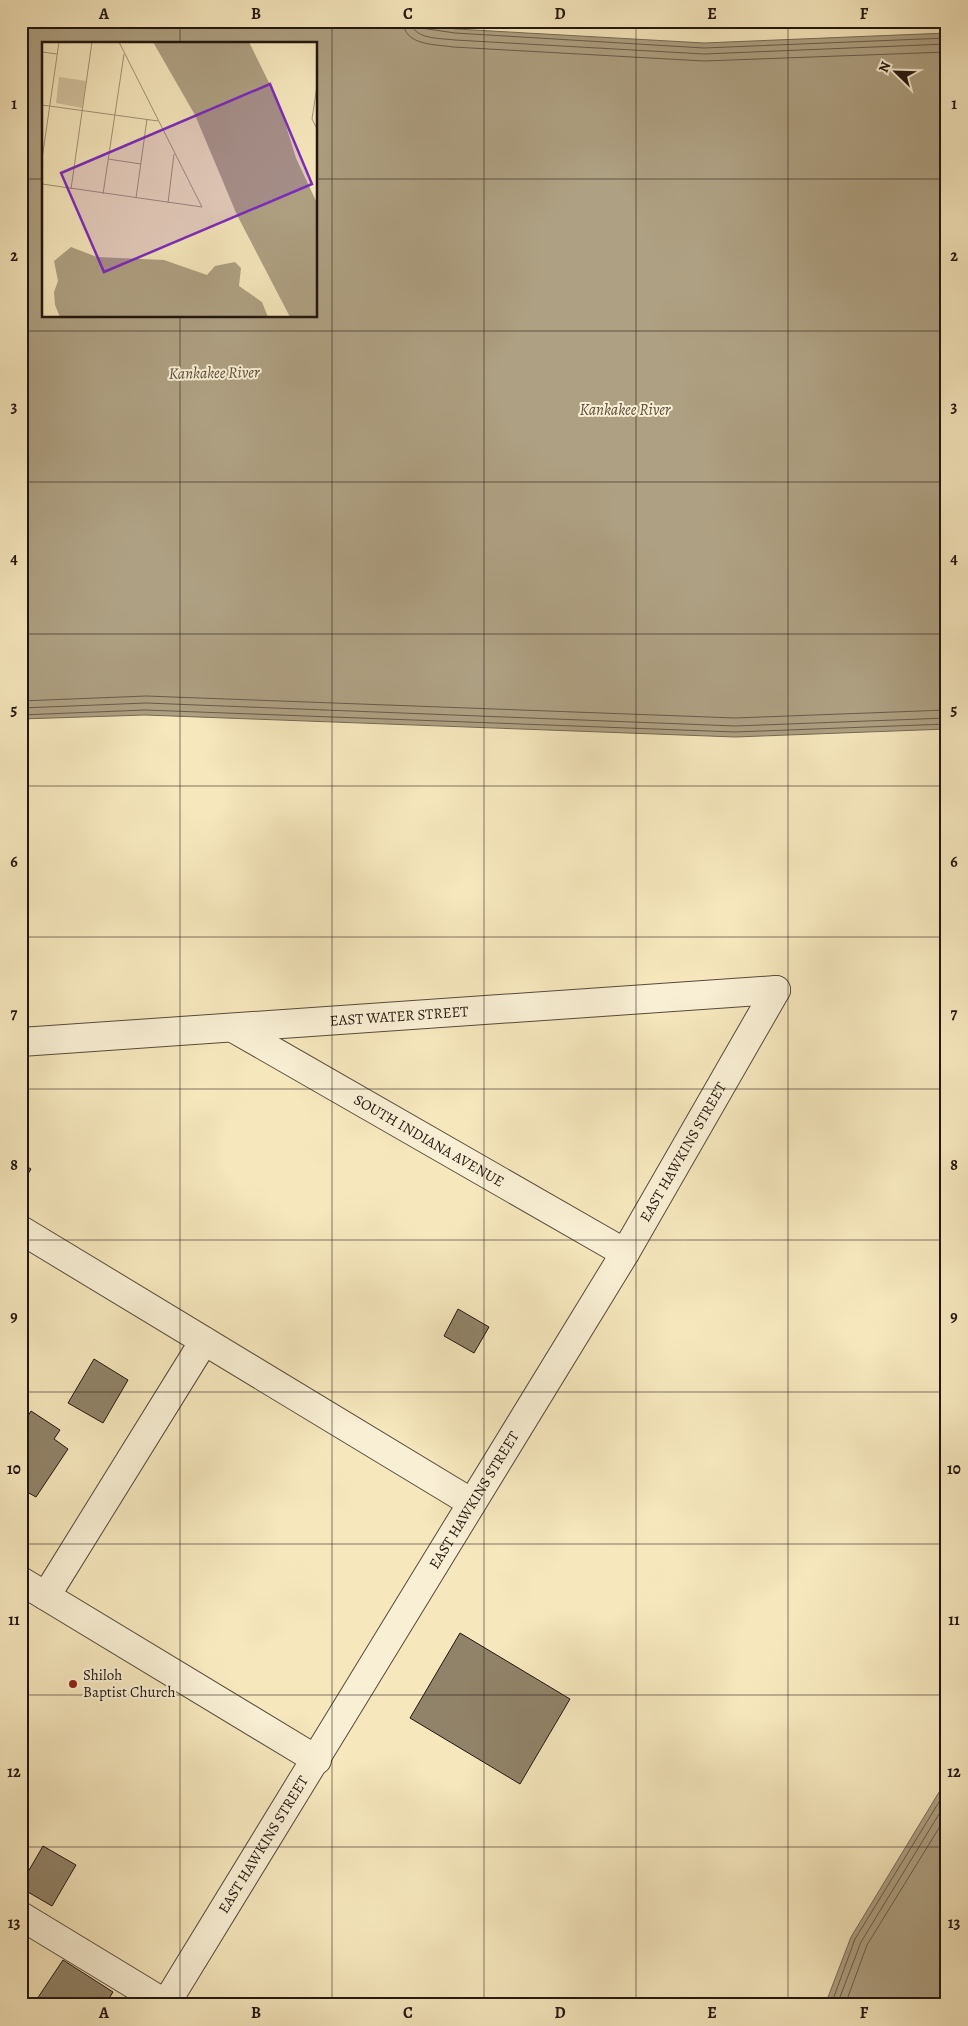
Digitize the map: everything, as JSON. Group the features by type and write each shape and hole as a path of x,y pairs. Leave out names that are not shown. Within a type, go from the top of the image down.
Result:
{"street":[{"name":"EAST WATER STREET","path":"21,1042 776,990"},
{"name":"EAST HAWKINS STREET","path":"166,2004 317,1760 624,1252 776,990"},
{"name":"SOUTH INDIANA AVENUE","path":"233,1028 624,1252"},
{"path":"21,1230 472,1504"},
{"path":"46,1596 204,1340"},
{"path":"21,1581 317,1760"},
{"path":"21,1916 166,2004"}],"water":[{"name":"Kankakee River","path":"21,21 406,21 456,29 704,43 947,33 947,729 735,737 145,715 21,719"},
{"path":"947,1779 947,2005 825,2005 851,1937"}],"building":[{"path":"21,1163 31,1169 21,1185"},
{"path":"458,1309 489,1327 474,1353 444,1336"},
{"path":"94,1359 128,1380 103,1423 68,1403"},
{"path":"31,1411 60,1430 54,1439 68,1449 36,1497 27,1492 21,1501 21,1427"},
{"path":"460,1633 570,1699 520,1784 410,1718"},
{"path":"21,1697 26,1700 21,1708"},
{"path":"43,1846 76,1865 52,1906 21,1888 21,1884"},
{"path":"63,1960 113,1992 105,2005 46,2005 37,1999"}],"place":[{"name":"Shiloh Baptist Church","path":"73,1684"}]}
